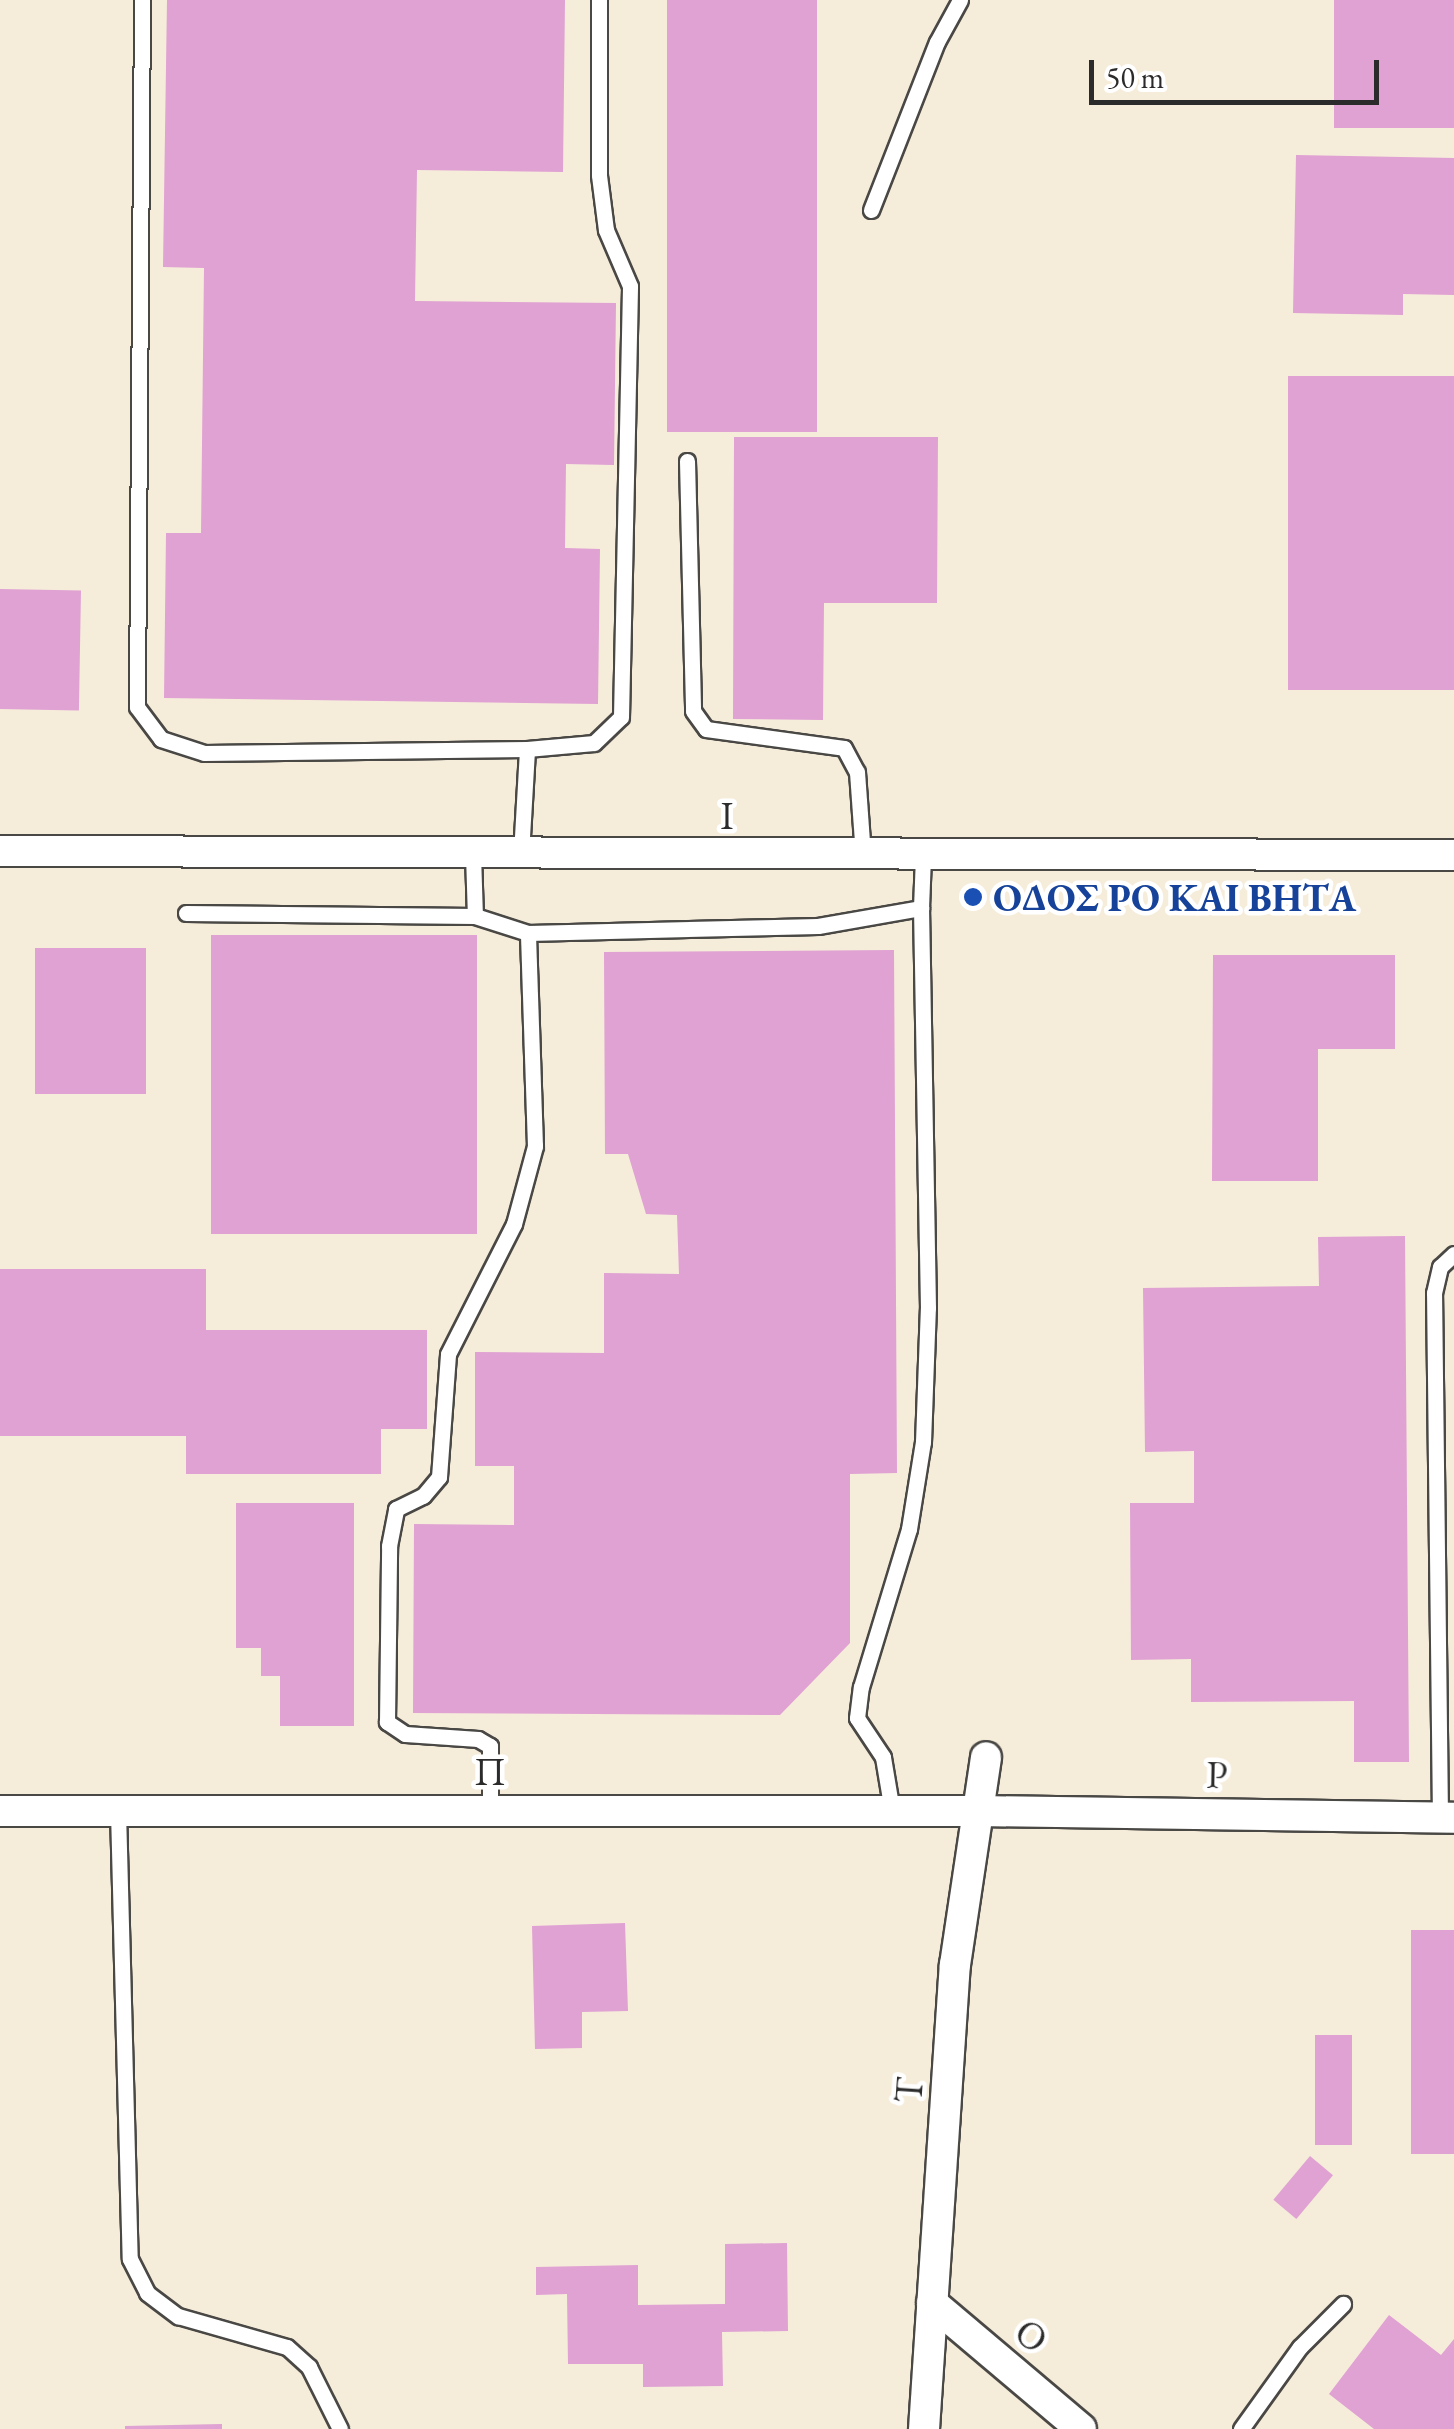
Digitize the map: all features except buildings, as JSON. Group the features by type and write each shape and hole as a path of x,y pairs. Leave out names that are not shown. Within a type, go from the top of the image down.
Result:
{"street":[{"name":"Ι","path":"0,851 1454,855"},
{"name":"Τ","path":"924,2429 956,1966 986,1758"},
{"name":"Π","path":"0,1811 979,1810"},
{"name":"Ρ","path":"979,1810 1447,1818"},
{"name":"Ο","path":"932,2303 1080,2429"}],"lane":[{"path":"142,0 137,707 160,739 204,753 527,749 594,743 621,717 630,286 606,230 599,174 599,0"},
{"path":"872,210 960,0"},
{"path":"687,462 693,712 706,729 844,748 857,772 863,856"},
{"path":"522,854 527,749"},
{"path":"474,854 475,916"},
{"path":"892,1810 883,1758 857,1718 860,1687 909,1530 924,1442 924,856"},
{"path":"186,913 475,916 528,933 818,926 921,908"},
{"path":"490,1810 490,1746 478,1738 406,1734 387,1722 389,1546 396,1509 424,1496 439,1477 448,1354 514,1224 535,1146 528,933"},
{"path":"1447,1818 1434,1293 1440,1267 1454,1254"},
{"path":"118,1811 130,2259 147,2293 178,2316 287,2347 309,2368 340,2429"},
{"path":"1241,2429 1300,2347 1343,2304"},
{"path":"925,2394 944,2429"}],"place":[{"name":"ΟΔΟΣ ΡΟ ΚΑΙ ΒΗΤΑ","path":"973,897"}]}
